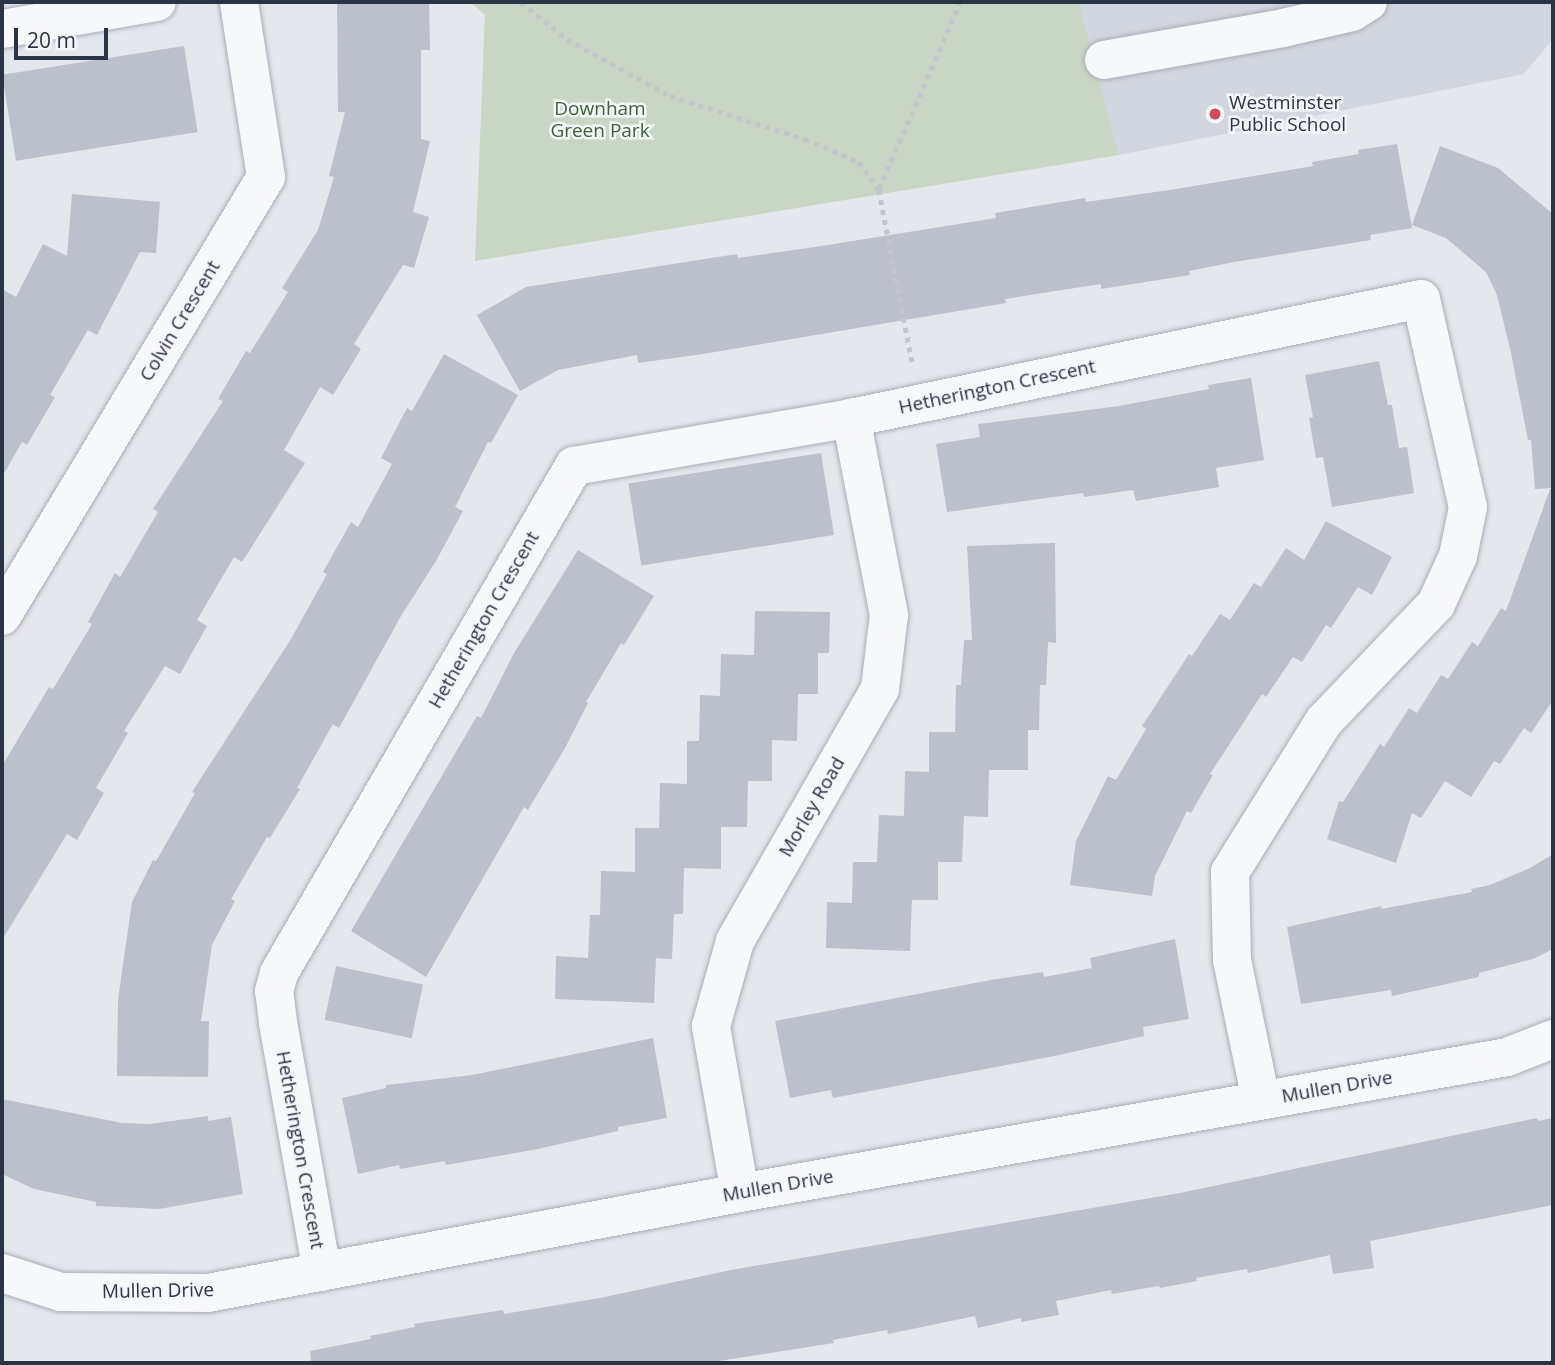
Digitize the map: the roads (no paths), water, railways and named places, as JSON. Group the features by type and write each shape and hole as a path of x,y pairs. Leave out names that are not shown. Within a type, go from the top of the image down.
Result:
{"street":[{"path":"2,29 157,2"},
{"name":"Colvin Crescent","path":"2,616 266,177 239,2"},
{"path":"1104,60 1283,28 1352,12 1368,2"},
{"name":"Hetherington Crescent","path":"321,1272 278,1022 274,991 279,973 574,466 851,418 1421,299 1468,507 1458,556 1436,604 1324,721 1230,872 1232,960 1261,1100"},
{"name":"Morley Road","path":"740,1193 711,1026 731,953 735,941 880,689 889,615 851,418"},
{"name":"Mullen Drive","path":"2,1273 61,1292 208,1293 740,1193 1507,1057 1553,1039"}],"place":[{"name":"Westminster Public School","path":"1215,114"}],"park label":[{"name":"Downham Green Park","path":"600,120"}]}
